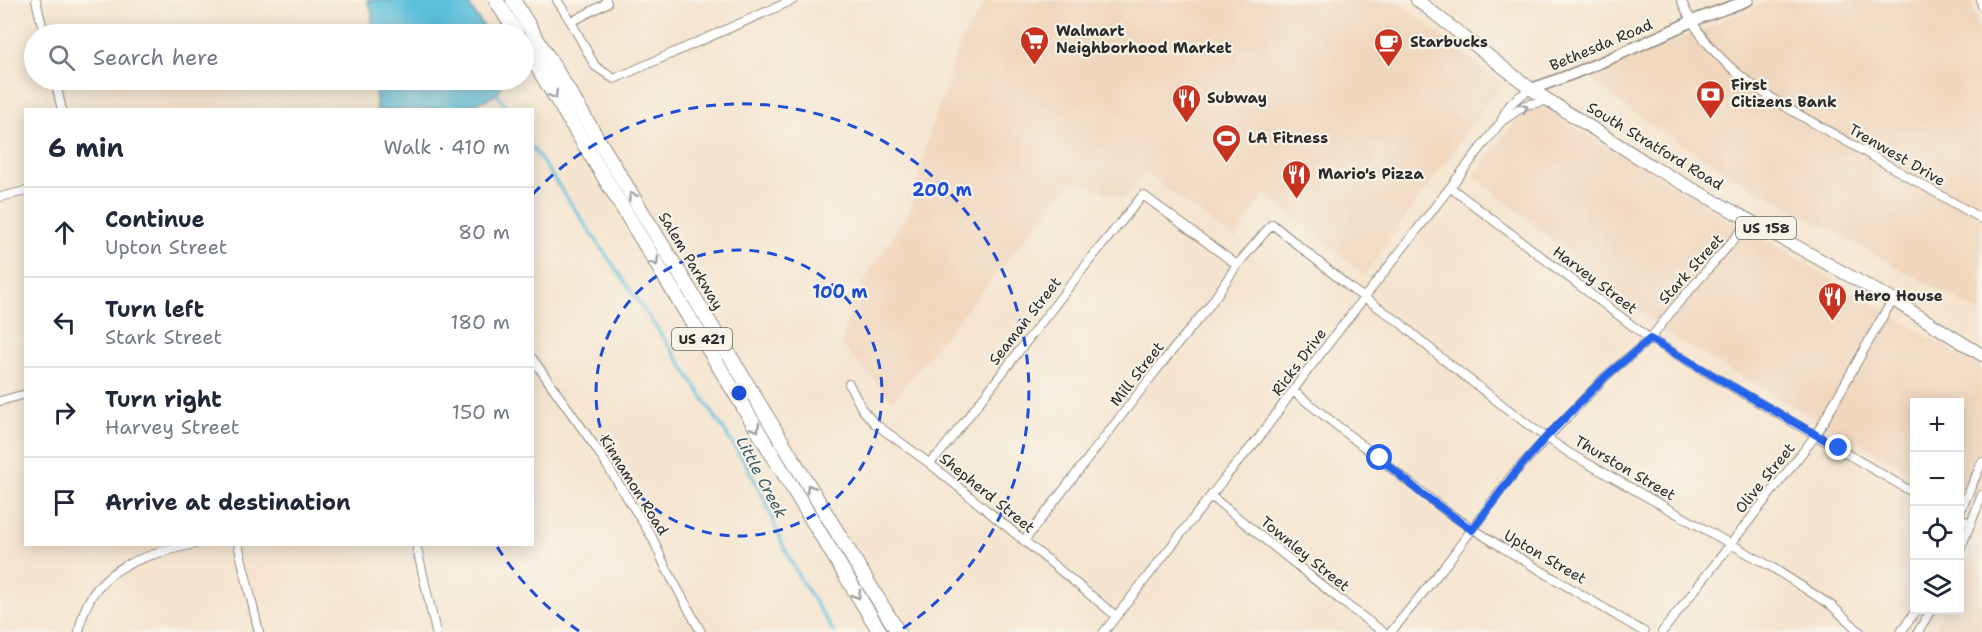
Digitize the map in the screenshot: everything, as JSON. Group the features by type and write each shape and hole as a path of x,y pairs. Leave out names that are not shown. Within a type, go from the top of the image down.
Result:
{"highway":[{"path":"496,0 511,24"},
{"name":"Salem Parkway","path":"513,0 528,24"},
{"name":"Salem Parkway","path":"534,34 898,632"},
{"name":"Salem Parkway","path":"534,61 880,632"}],"main road":[{"name":"South Stratford Road","path":"1417,0 1531,89 1653,167 1893,300 1982,355"}],"street":[{"path":"36,0 42,24"},
{"path":"557,0 595,66 614,79 793,0"},
{"path":"571,22 607,3 606,0"},
{"name":"Trenwest Drive","path":"1681,0 1690,22 1717,56 1747,82 1788,108 1982,219"},
{"name":"Bethesda Road","path":"1531,89 1559,80 1690,22 1748,0"},
{"path":"1981,0 1982,6"},
{"name":"Ricks Drive","path":"1501,122 1504,111 1517,98 1531,89"},
{"path":"57,90 62,108"},
{"name":"Ricks Drive","path":"1104,632 1258,439 1501,122 1525,105 1550,100"},
{"name":"Harvey Street","path":"1451,188 1650,339 1910,491"},
{"path":"0,197 24,191"},
{"name":"Seaman Street","path":"929,463 940,453 1143,195 1237,265"},
{"name":"Stark Street","path":"1391,632 1514,474 1547,436 1606,376 1650,339 1751,220"},
{"name":"Thurston Street","path":"1272,224 1527,424 1569,453 1731,544 1832,606 1851,621 1860,632"},
{"name":"Mill Street","path":"1024,541 1210,304 1237,265 1272,224"},
{"name":"Olive Street","path":"1662,632 1816,435 1893,300"},
{"name":"Kinnamon Road","path":"534,361 596,448 652,537 701,632"},
{"name":"Shepherd Street","path":"849,384 862,409 874,423 929,463 1116,616"},
{"name":"Upton Street","path":"1293,391 1380,458 1422,494 1472,530 1644,632"},
{"path":"0,401 24,395"},
{"path":"1962,506 1982,462"},
{"path":"1964,538 1982,495"},
{"name":"Townley Street","path":"1211,496 1383,632"},
{"path":"1964,521 1970,523"},
{"path":"79,632 88,602 94,590 106,577 141,558 186,546"},
{"path":"238,546 259,632"},
{"path":"416,546 436,632"},
{"path":"1902,632 1913,614"},
{"path":"1918,632 1928,614"}],"shaded area":[{"path":"987,0 1396,0 1502,83 1365,275 1265,195 1235,239 1147,175 1123,198 1072,182 892,401 841,344 851,300 911,209 928,138 959,45"},
{"path":"1770,0 1972,0 1982,40 1982,314 1733,176 1623,106 1590,78"},
{"path":"1531,100 1982,369 1982,513 1964,502 1964,398 1910,398 1910,472 1673,338 1474,176"},
{"path":"1982,541 1982,632 1933,632 1943,614 1964,614 1964,575"}],"water":[{"path":"367,0 466,0 482,24 372,24 372,11"},
{"path":"375,90 499,90 498,94 465,108 377,108"}],"waterway":[{"path":"496,92 507,108"},
{"name":"Little Creek","path":"534,150 678,359 747,466 765,500 781,541 799,577 834,632"}],"place":[{"name":"Walmart Neighborhood Market","path":"1035,66"},
{"name":"Starbucks","path":"1389,68"},
{"name":"First Citizens Bank","path":"1710,120"},
{"name":"Subway","path":"1186,124"},
{"name":"LA Fitness","path":"1227,164"},
{"name":"Mario's Pizza","path":"1297,200"},
{"name":"Hero House","path":"1833,322"}],"route":[{"path":"1380,458 1422,494 1472,530 1514,474 1547,436 1606,376 1650,339 1839,448"}]}
